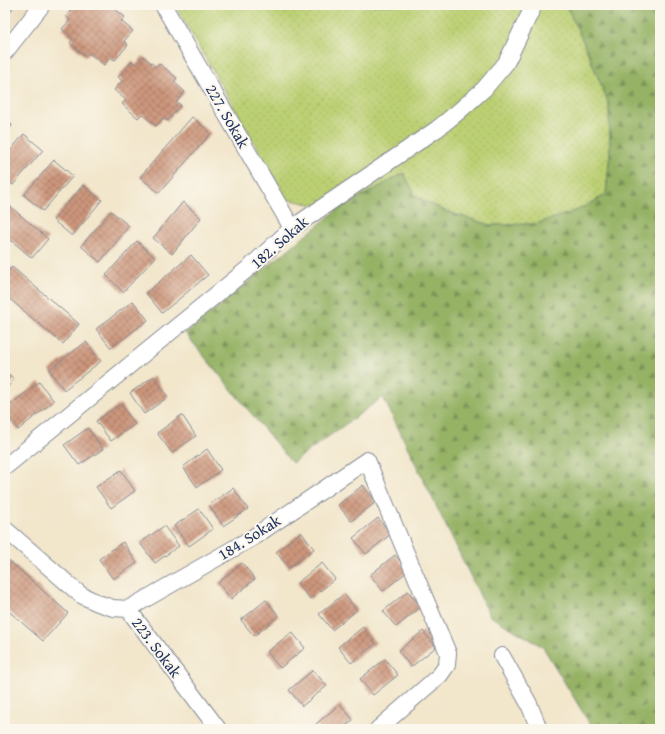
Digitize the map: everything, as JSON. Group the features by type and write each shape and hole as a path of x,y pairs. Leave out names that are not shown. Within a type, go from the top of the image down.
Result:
{"street":[{"path":"5,52 42,5"},
{"name":"227. Sokak","path":"163,5 292,228"},
{"name":"182. Sokak","path":"5,467 250,267 292,228 437,129 458,112 484,89 506,63 534,5"},
{"name":"184. Sokak","path":"128,609 252,538 367,460 448,653 447,665 440,675 387,726"},
{"name":"223. Sokak","path":"5,529 81,595 113,608 128,609 218,729"},
{"path":"502,656 529,704 539,729"}],"shaded area":[{"path":"5,5 47,5 5,62"}],"green space":[{"path":"175,5 566,5 584,43 609,104 610,153 606,195 578,210 536,224 490,225 445,211 416,197 404,173 337,210 287,199"},
{"path":"566,5 660,5 660,729 593,729 543,647 490,616 383,397 292,463 185,333 337,210 404,173 416,197 445,211 490,225 536,224 578,210 606,195 610,153 609,104 584,43"}],"building":[{"path":"5,5 15,5 5,18"},
{"path":"75,5 110,5 125,17 121,21 133,31 124,41 128,45 115,60 110,57 104,65 89,53 86,57 70,43 73,39 62,29 70,20 66,16"},
{"path":"143,56 156,67 160,64 177,78 174,82 185,92 176,102 181,105 167,121 163,118 156,126 142,114 138,118 122,104 126,100 114,90 122,81 118,77 132,61 136,65"},
{"path":"192,117 211,133 159,193 140,177"},
{"path":"5,119 12,125 5,135"},
{"path":"24,134 43,150 13,185 5,179 5,157"},
{"path":"54,160 73,176 43,211 24,195"},
{"path":"83,185 102,200 72,236 53,220"},
{"path":"5,202 48,239 32,258 5,235"},
{"path":"183,202 201,218 172,254 153,238"},
{"path":"111,211 129,226 100,262 81,246"},
{"path":"137,241 155,258 123,292 106,275"},
{"path":"191,255 208,275 162,313 146,293"},
{"path":"12,267 79,324 63,344 5,295 5,275"},
{"path":"133,301 148,320 111,348 96,329"},
{"path":"86,342 101,361 64,390 49,370"},
{"path":"5,371 14,379 5,391"},
{"path":"154,376 168,397 144,414 130,393"},
{"path":"39,382 54,401 18,430 5,413 5,409"},
{"path":"120,404 135,424 111,441 96,421"},
{"path":"182,415 196,436 172,453 157,433"},
{"path":"88,428 103,449 79,465 64,445"},
{"path":"207,449 221,470 197,487 183,467"},
{"path":"121,470 135,491 111,508 96,487"},
{"path":"363,485 376,502 351,521 338,505"},
{"path":"233,488 248,509 223,526 209,505"},
{"path":"199,509 213,529 189,546 174,526"},
{"path":"378,518 391,534 366,554 353,538"},
{"path":"164,526 179,546 155,563 140,543"},
{"path":"301,532 314,549 289,568 276,552"},
{"path":"123,542 137,563 113,579 99,559"},
{"path":"395,555 408,571 383,591 370,575"},
{"path":"5,557 68,613 43,641 5,608"},
{"path":"242,563 255,579 231,599 218,583"},
{"path":"322,563 335,579 310,599 297,583"},
{"path":"408,591 421,607 396,627 383,611"},
{"path":"344,594 357,610 332,630 319,614"},
{"path":"266,600 279,616 254,636 241,620"},
{"path":"363,627 376,643 351,663 338,647"},
{"path":"423,631 436,647 411,667 398,651"},
{"path":"292,632 305,648 280,668 267,652"},
{"path":"385,659 398,675 373,695 360,679"},
{"path":"313,670 327,686 302,706 289,690"},
{"path":"340,704 353,720 342,729 320,729 316,724"}]}
